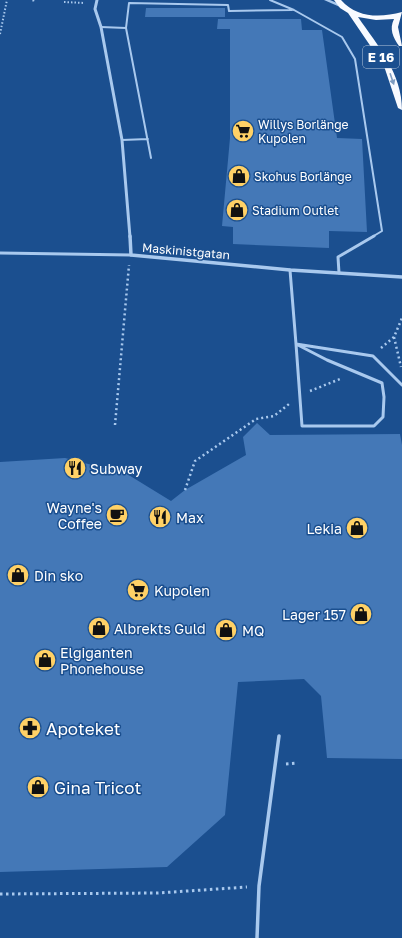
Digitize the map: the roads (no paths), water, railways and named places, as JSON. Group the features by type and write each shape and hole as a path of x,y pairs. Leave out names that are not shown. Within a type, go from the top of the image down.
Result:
{"highway":[{"path":"340,3 350,11 358,14 379,18 400,15"},
{"name":"E 16","path":"350,11 388,66 402,108"},
{"name":"E 16","path":"400,15 394,23 394,29 396,37 402,44"}],"street":[{"name":"Maskinistgatan","path":"98,0 95,9 101,27 122,140 131,255 290,270 402,277"},
{"path":"326,0 340,3"}],"lane":[{"path":"270,0 294,10 342,37 356,59 382,231 338,257 339,273"},
{"path":"151,158 126,28 128,3 228,5 229,11 294,10"},
{"path":"101,27 126,28"},
{"path":"122,140 148,139"},
{"path":"0,253 131,255"},
{"path":"290,270 302,426 374,426 383,417 384,397 382,383 353,370 320,358 296,344"},
{"path":"296,344 373,356 402,385"},
{"path":"257,938 259,886 279,736"}],"place":[{"name":"Willys Borlänge Kupolen","path":"243,131"},
{"name":"Skohus Borlänge","path":"239,176"},
{"name":"Stadium Outlet","path":"237,210"},
{"name":"Subway","path":"75,468"},
{"name":"Wayne's Coffee","path":"117,515"},
{"name":"Max","path":"160,517"},
{"name":"Lekia","path":"357,528"},
{"name":"Din sko","path":"18,575"},
{"name":"Kupolen","path":"138,590"},
{"name":"Lager 157","path":"361,614"},
{"name":"Albrekts Guld","path":"99,628"},
{"name":"MQ","path":"226,630"},
{"name":"Elgiganten Phonehouse","path":"45,660"},
{"name":"Apoteket","path":"30,728"},
{"name":"Gina Tricot","path":"38,787"}]}
